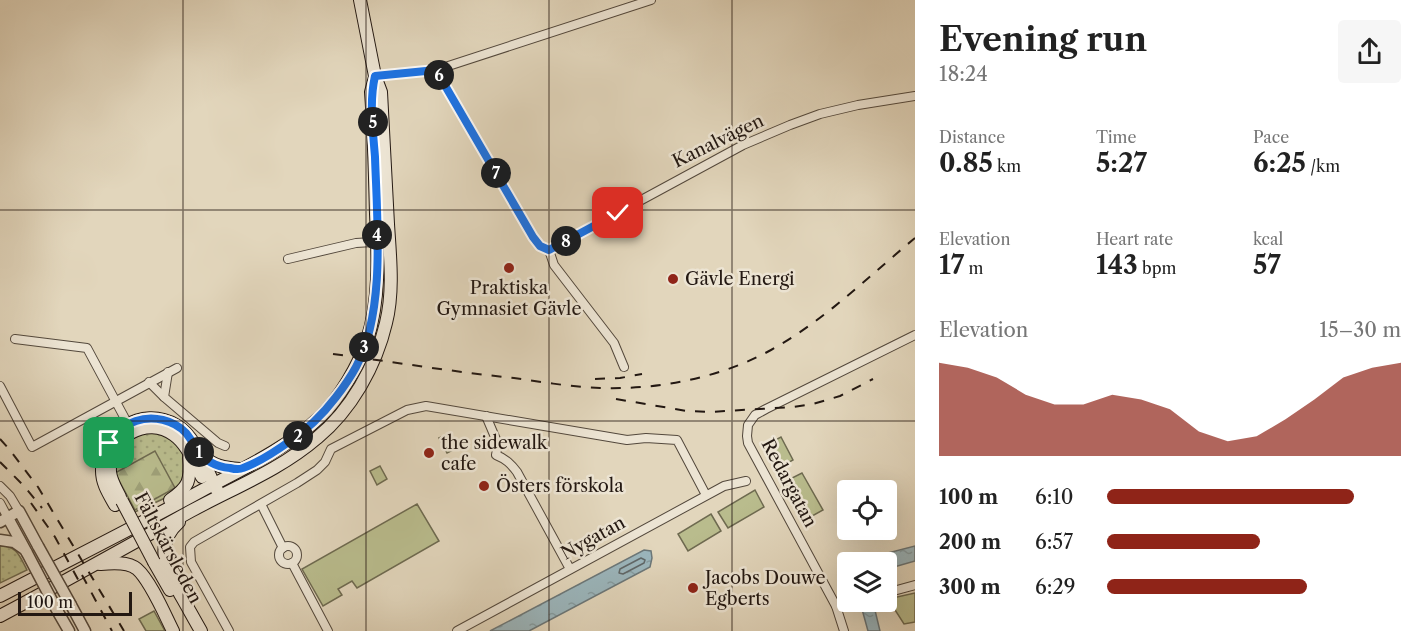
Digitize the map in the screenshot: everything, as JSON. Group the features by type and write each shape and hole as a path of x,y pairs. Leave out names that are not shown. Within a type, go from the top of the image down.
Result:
{"main road":[{"path":"0,616 281,463 317,438 334,421 362,384 377,352 386,324 390,301 371,92 375,76 360,0"},
{"path":"0,594 273,453 322,415 357,366 367,340 374,313 383,241"},
{"path":"130,428 162,429 217,466 241,470"},
{"name":"Fältskärsleden","path":"130,428 112,456 110,471 118,503 192,631"},
{"path":"194,452 217,498"},
{"path":"145,521 166,502 183,491 187,485 194,452"},
{"path":"194,510 171,530 165,544 164,556 173,581 201,631"},
{"name":"Fältskärsleden","path":"151,563 182,631"},
{"path":"93,567 102,564 122,564 136,568 151,588 173,631"}],"street":[{"path":"375,76 436,70 650,0"},
{"path":"436,70 533,237 540,246 549,250 554,265 614,343 624,367"},
{"name":"Kanalvägen","path":"549,250 743,145 790,125 820,114 858,105 915,96"},
{"path":"288,259 356,243 383,241"},
{"name":"Redargatan","path":"844,631 836,606 752,452 747,436 748,425 755,415 766,409 915,335"},
{"path":"15,339 87,348 130,428"},
{"path":"0,386 32,447 172,370 164,397"},
{"path":"148,382 218,443 225,446"},
{"path":"229,631 191,562 190,547 194,542 317,470 325,462 331,449 407,410 426,406 627,440 646,438 677,440 706,495"},
{"path":"486,416 498,444 496,455 505,459 517,472 570,569"},
{"name":"Nygatan","path":"457,631 706,495 724,486 746,481"},
{"path":"0,486 10,496 22,516 85,631"},
{"path":"0,503 7,522 27,553 69,631"},
{"path":"261,504 283,548 280,554 281,560 285,564 292,563 328,631"},
{"path":"0,535 7,522 22,516"},
{"path":"0,540 14,542 27,553"},
{"path":"897,590 915,585"}],"green space":[{"path":"151,432 168,437 182,448 186,460 185,479 165,498 135,512 131,510 115,480 115,463 122,447 135,436"},
{"path":"449,434 457,448 447,453 439,438"},
{"path":"781,437 793,460 779,468 766,445"},
{"path":"155,451 175,488 135,510 115,473"},
{"path":"380,466 387,479 377,485 370,471"},
{"path":"802,473 823,510 805,520 784,482"},
{"path":"755,490 764,507 728,528 718,512"},
{"path":"417,504 439,541 357,588 352,581 338,589 342,595 323,606 302,569"},
{"path":"711,514 721,531 688,551 678,534"},
{"path":"0,546 14,550 27,570 0,583"},
{"path":"915,593 915,622 904,624 896,612 897,597"},
{"path":"154,611 165,631 146,631 139,619"}],"water":[{"path":"915,546 915,561 897,566 897,552 892,552"},
{"path":"644,550 651,551 650,567 529,631 490,631"},
{"path":"863,612 875,612 880,631 868,631"}],"railway":[{"path":"333,354 589,387 644,387 688,380 710,375 751,360 791,338 846,297 915,238"},
{"path":"595,379 642,374"},
{"path":"616,399 687,411 709,412 793,407 840,396 873,379"},
{"path":"0,439 38,487 124,631"},
{"path":"0,462 42,508"},
{"path":"31,503 55,537 81,585"},
{"path":"82,575 112,631"}],"place":[{"name":"Praktiska Gymnasiet Gävle","path":"509,268"},
{"name":"Gävle Energi","path":"673,279"},
{"name":"the sidewalk cafe","path":"429,453"},
{"name":"Östers förskola","path":"484,486"},
{"name":"Jacobs Douwe Egberts","path":"693,588"}],"route":[{"path":"109,443 114,435 128,424 140,419 164,420 176,425 187,434 208,461 217,466 241,470 273,453 299,435 322,415 344,386 357,366 374,313 377,242 371,92 375,76 436,70 540,246 549,250 618,213"}]}
